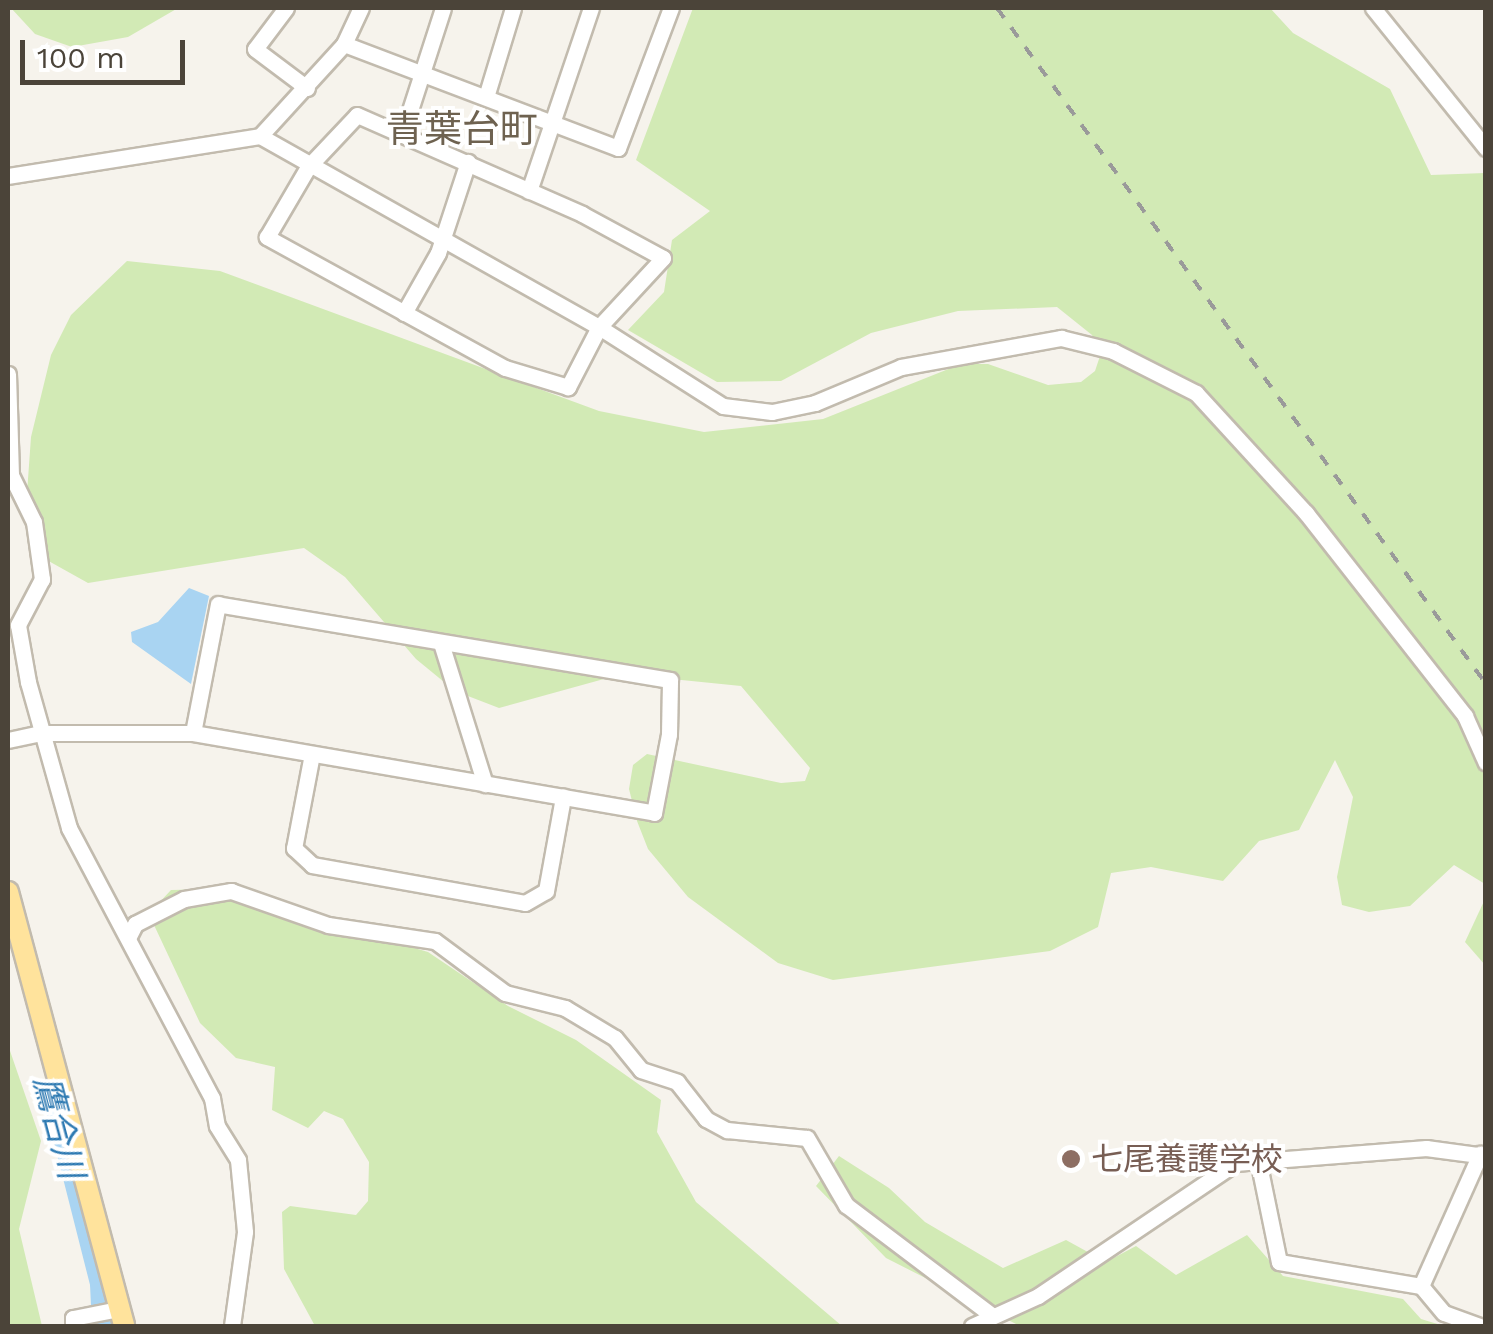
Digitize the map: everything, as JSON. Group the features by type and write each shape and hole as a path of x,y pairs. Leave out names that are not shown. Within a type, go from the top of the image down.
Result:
{"main road":[{"path":"8,892 121,1315"}],"street":[{"path":"286,8 255,50 307,88"},
{"path":"8,176 260,136 344,44 361,8"},
{"path":"402,135 443,8"},
{"path":"486,97 513,8"},
{"path":"529,191 591,8"},
{"path":"344,44 618,148 671,8"},
{"path":"1373,8 1486,148"},
{"path":"357,115 402,135 468,162 663,258 599,327 568,387 505,368 267,238 308,167 357,115"},
{"path":"260,136 308,167 599,327 722,406 748,413 815,403 927,360 1061,338 1113,351 1196,393 1231,425 1466,716 1486,763"},
{"path":"404,313 443,242 468,162"},
{"path":"8,374 11,475 34,522 42,579 18,630 41,733 69,828 212,1098 216,1126 243,1178 244,1243 232,1326"},
{"path":"8,740 41,733 193,733 654,813 669,734 670,680 218,604 193,733"},
{"path":"441,642 486,784"},
{"path":"312,754 294,848 312,865 525,904 546,891 562,797"},
{"path":"128,938 135,924 184,899 231,891 328,925 435,941 505,993 565,1008 615,1038 641,1070 677,1082 706,1119 727,1130 807,1138 846,1205 993,1316"},
{"path":"972,1326 1038,1296 1215,1173 1258,1160 1426,1148 1483,1155 1422,1286"},
{"path":"1258,1160 1278,1262 1422,1286 1444,1313 1480,1326"},
{"path":"73,1322 121,1315"}],"green space":[{"path":"11,8 178,8 128,37 72,47 35,34"},
{"path":"693,8 1270,8 1293,33 1390,89 1431,175 1485,173 1485,884 1454,865 1410,906 1369,912 1342,905 1337,877 1353,797 1335,760 1299,830 1259,841 1223,881 1151,867 1111,873 1098,927 1050,951 833,980 778,963 688,897 648,849 637,821 629,789 633,765 647,754 781,783 805,781 810,768 741,686 622,674 499,708 455,691 416,659 345,577 304,548 88,583 36,554 25,521 31,437 51,355 71,315 127,261 220,271 599,411 704,432 823,419 961,364 988,364 1048,385 1081,382 1095,371 1100,356 1092,335 1057,307 958,311 871,333 781,381 717,382 628,330 664,292 672,240 710,211 636,160"},
{"path":"214,889 428,952 508,1006 576,1040 661,1100 657,1132 696,1202 842,1326 315,1326 284,1269 282,1212 290,1206 356,1215 368,1201 369,1162 343,1119 324,1111 308,1128 272,1110 275,1067 236,1058 200,1023 154,925 157,905 171,890"},
{"path":"1485,899 1485,965 1465,942"},
{"path":"8,1045 41,1141 19,1229 42,1326 8,1326"},
{"path":"839,1156 889,1188 925,1222 1003,1268 1066,1240 1106,1262 1136,1246 1176,1275 1247,1235 1283,1276 1403,1299 1421,1319 1444,1326 1020,1326 886,1258 816,1186"}],"water":[{"path":"189,588 209,596 191,684 132,642 131,632 158,622"}],"waterway":[{"name":"鷹合川","path":"51,1090 100,1284 102,1326"}],"railway":[{"path":"997,8 1486,684"}],"place":[{"name":"七尾養護学校","path":"1071,1159"}],"district":[{"name":"青葉台町","path":"462,130"}]}
